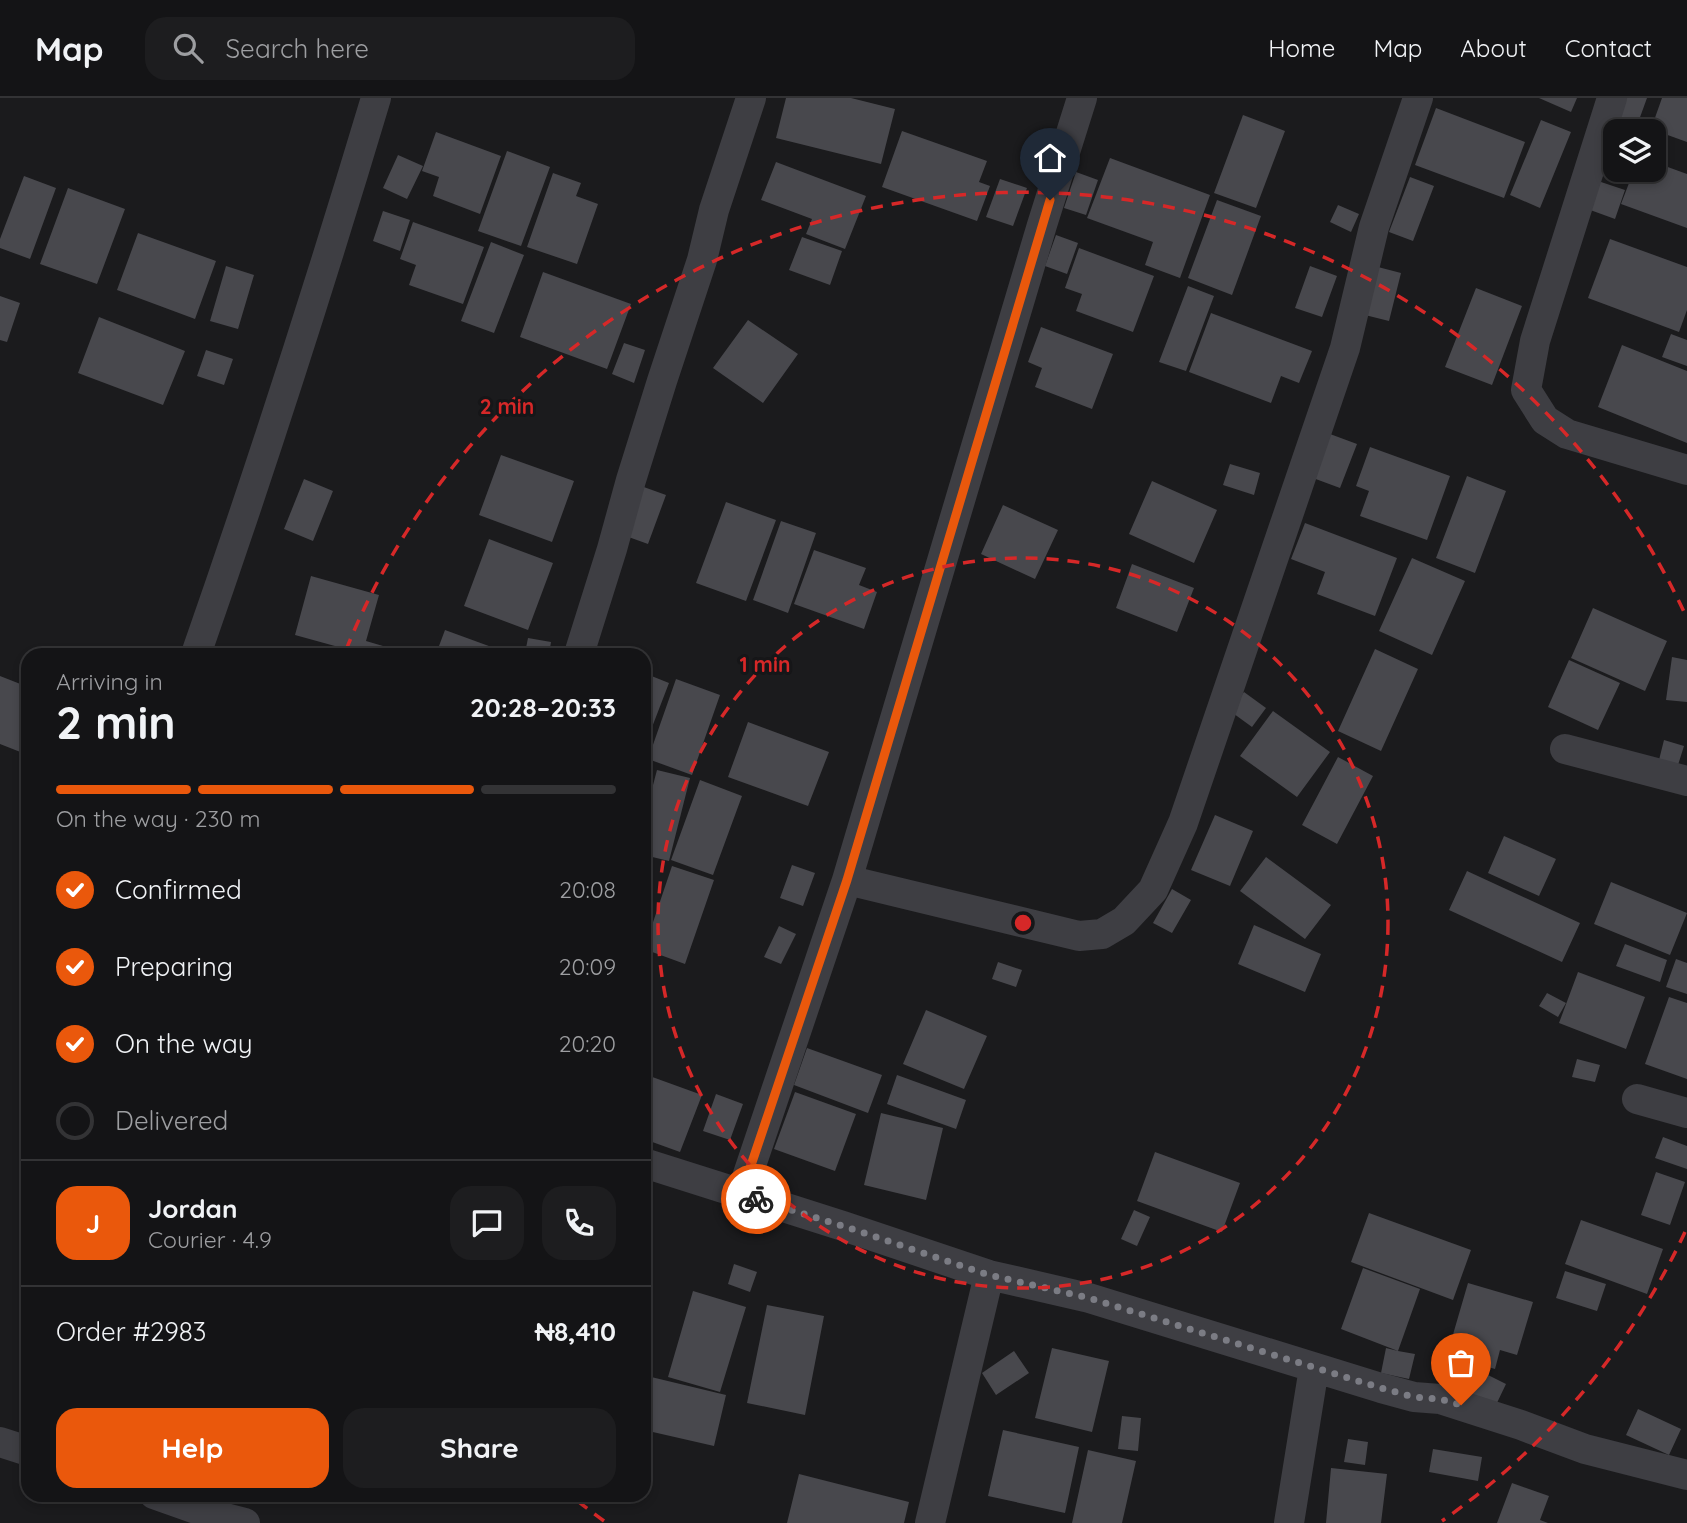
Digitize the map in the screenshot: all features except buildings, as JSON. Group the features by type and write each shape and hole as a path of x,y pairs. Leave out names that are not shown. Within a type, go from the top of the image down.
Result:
{"street":[{"path":"197,648 236,539 376,98"},
{"path":"581,648 676,334 702,260 714,210 751,98"},
{"path":"741,1195 847,880 1082,98"},
{"path":"847,880 1079,936 1102,934 1124,921 1153,890 1183,823 1345,348 1374,227 1418,98"},
{"path":"1612,98 1535,341 1526,390 1545,420 1567,433 1687,470"},
{"path":"1564,749 1687,781"},
{"path":"1637,1099 1687,1113"},
{"path":"651,1165 989,1275 1089,1298 1414,1397 1440,1399 1521,1424 1585,1449 1687,1475"},
{"path":"930,1523 989,1275"},
{"path":"1290,1523 1314,1368"},
{"path":"0,1442 21,1449"},
{"path":"176,1502 245,1523"}],"way so far":[{"path":"756,1199 989,1275 1089,1298 1381,1388 1461,1405"}],"route":[{"path":"756,1199 741,1195 847,880 1050,200"}]}
